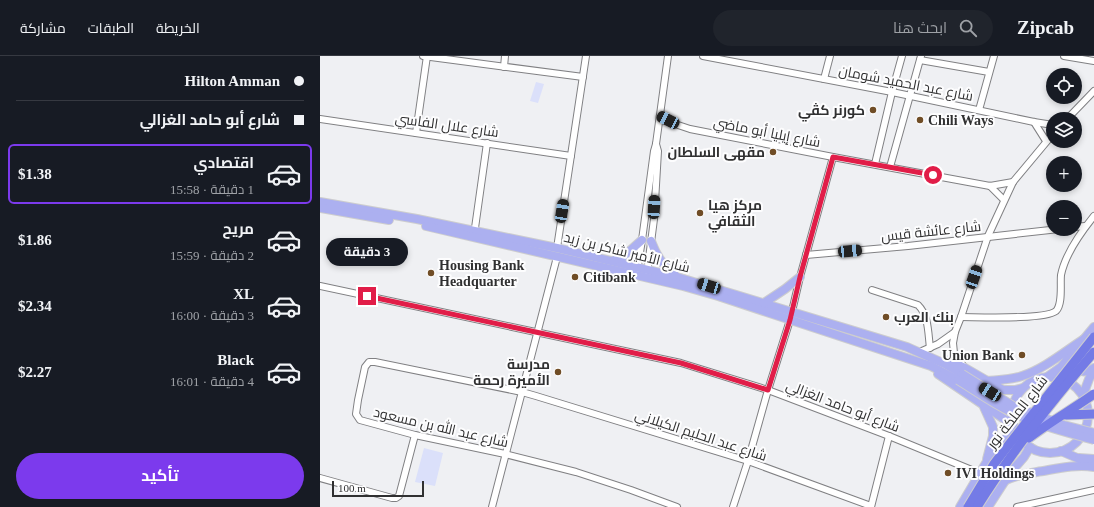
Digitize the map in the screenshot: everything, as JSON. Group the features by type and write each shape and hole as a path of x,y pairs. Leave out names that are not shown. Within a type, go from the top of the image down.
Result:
{"highway":[{"name":"شارع الملكة نور","path":"968,507 994,464 1094,337"},
{"name":"شارع الملكة نور","path":"977,507 1002,468 1020,444 1094,352"},
{"path":"1020,444 1094,394"},
{"path":"1063,416 1078,414 1092,417"}],"main road":[{"name":"شارع الأمير شاكر بن زيد","path":"320,202 417,219 474,234"},
{"name":"شارع الأمير شاكر بن زيد","path":"320,208 474,234 637,271 677,277 764,303 791,316 911,360 939,370 962,374 991,402 1017,415 1052,428 1094,440"},
{"path":"612,261 623,257 642,240"},
{"path":"651,241 658,257 677,277"},
{"name":"شارع الأمير شاكر بن زيد","path":"557,252 612,261 637,271"},
{"name":"شارع الأمير شاكر بن زيد","path":"647,273 683,286 718,296 907,347 945,364 1013,406 1060,424 1094,433"},
{"path":"764,303 785,290 800,277"},
{"path":"1048,377 1061,367 1094,327"},
{"path":"987,381 1007,380 1022,376 1050,361 1084,339"},
{"path":"907,347 926,349 943,358 962,374 987,381 1003,390 1008,400 1008,404 1005,408 998,412 993,412 987,408"},
{"path":"1075,350 1072,355 1075,368 1082,371 1094,369"},
{"path":"911,360 932,370 1014,427"},
{"path":"1082,395 1094,369"},
{"path":"1048,377 1064,379 1078,388 1092,417 1080,438 1071,446 1061,451 1037,451 1020,439 1014,427 1012,415 1016,396 1023,388 1034,380 1048,377"},
{"path":"1003,390 1016,390 1023,388"},
{"path":"987,408 993,428 993,436 988,460"},
{"path":"960,507 988,460 1014,427"},
{"path":"1008,476 1021,461 1030,447"},
{"path":"1061,451 1094,466"},
{"path":"988,460 1004,454 1011,457 1014,465 988,507"},
{"path":"1076,458 1094,459"},
{"path":"1008,476 1050,469 1094,466"}],"street":[{"path":"416,133 425,56 583,77"},
{"path":"504,67 505,56"},
{"path":"492,507 538,332 557,252 586,56"},
{"path":"664,56 667,64"},
{"path":"637,271 668,56"},
{"name":"شارع عبد الحميد شومان","path":"703,56 892,92 1046,124"},
{"path":"824,79 830,56"},
{"path":"875,164 902,56"},
{"path":"979,110 994,56"},
{"path":"1064,56 1094,61"},
{"path":"890,167 920,58 989,72"},
{"path":"1074,112 1094,91"},
{"name":"شارع إيليا أبو ماضي","path":"660,116 675,124 690,128 833,157 990,186 1012,182"},
{"name":"شارع علال الفاسي","path":"320,119 571,156"},
{"path":"962,374 954,353 953,343 955,332 988,236 1012,182 1046,141 1034,122"},
{"path":"474,234 487,143"},
{"path":"647,273 654,219 658,164 658,151 656,144"},
{"path":"733,507 791,316 800,277 833,157"},
{"path":"990,186 1004,200"},
{"path":"961,317 1036,316 1045,315 1056,311 1059,306 1061,276 1064,266 1085,226 1094,216"},
{"name":"شارع عائشة قيس","path":"806,255 908,246 1046,230"},
{"name":"شارع أبو حامد الغزالي","path":"320,286 681,363 768,390 889,436 980,473"},
{"path":"872,290 918,305 923,310 926,319 926,349 938,344 955,332"},
{"name":"شارع عبد الله بن مسعود","path":"522,392 369,362 366,365 360,388 356,412 360,420 415,435 506,454 576,472 677,507"},
{"name":"شارع عبد الحليم الكيلاني","path":"522,392 748,461 870,507"},
{"path":"320,478 396,498 398,496 415,435"},
{"path":"870,507 889,436"},
{"path":"1017,507 1094,490"}],"shaded area":[{"path":"536,82 544,84 538,103 530,101"},
{"path":"424,448 443,453 435,486 415,482"}],"place":[{"name":"كورنر كڤي","path":"873,110"},
{"name":"Chili Ways","path":"920,120"},
{"name":"مقهى السلطان","path":"773,152"},
{"name":"مركز هيا الثقافي","path":"700,213"},
{"name":"Housing Bank Headquarter","path":"431,273"},
{"name":"Citibank","path":"575,277"},
{"name":"بنك العرب","path":"886,317"},
{"name":"Union Bank","path":"1022,355"},
{"name":"مدرسة الأميرة رحمة","path":"558,372"},
{"name":"IVI Holdings","path":"948,473"}],"route":[{"path":"367,296 681,363 768,390 790,320 800,277 833,157 933,175"}]}
